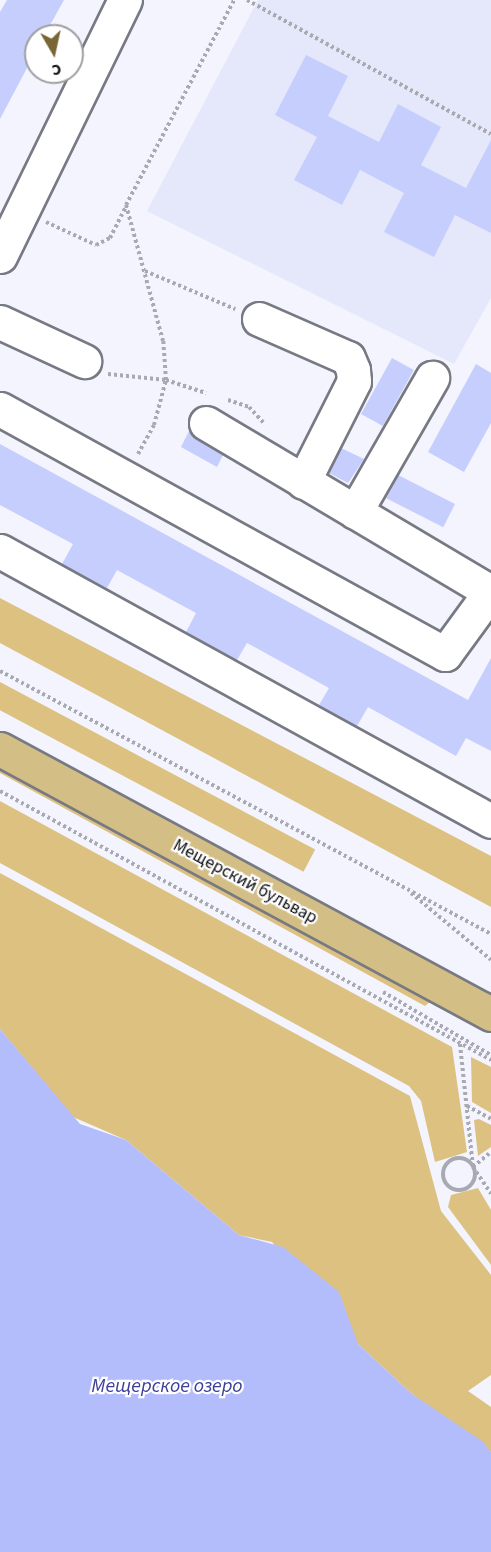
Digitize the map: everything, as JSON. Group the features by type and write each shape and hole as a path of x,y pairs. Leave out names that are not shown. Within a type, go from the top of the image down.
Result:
{"main road":[{"name":"Мещерский бульвар","path":"0,749 491,1014"}],"lane":[{"path":"0,256 125,0"},
{"path":"259,319 348,358 353,370 354,381 303,482"},
{"path":"0,322 84,361"},
{"path":"355,512 432,378"},
{"path":"0,409 445,654 490,591 206,423"},
{"path":"0,551 491,821"}],"path":[{"path":"22,210 96,245 110,238 234,0"},
{"path":"247,0 491,134"},
{"path":"125,478 154,425 166,380 163,341 126,205"},
{"path":"144,271 259,319"},
{"path":"0,671 491,934"},
{"path":"0,791 491,1060"},
{"path":"403,887 491,960"},
{"path":"460,1038 460,1044 467,1106 473,1167 474,1181 467,1189 457,1191 444,1182 445,1166 454,1159 473,1167 491,1194"},
{"path":"467,1106 491,1119"},
{"path":"473,1167 491,1152"}],"shaded area":[{"path":"258,0 491,0 491,298 454,364 147,211"},
{"path":"0,598 491,856 491,907 0,643"},
{"path":"0,682 315,850 303,872 0,710"},
{"path":"0,765 432,1000 425,1006 0,773"},
{"path":"0,801 452,1047 467,1152 435,1162 421,1101 409,1086 0,863"},
{"path":"0,873 410,1096 441,1211 491,1275 491,1375 468,1391 491,1407 491,1452 412,1394 358,1344 272,1242 239,1235 126,1140 73,1117 0,1029"},
{"path":"471,1057 491,1067 491,1113 472,1102"},
{"path":"479,1119 491,1125 491,1147 478,1156 474,1120"},
{"path":"478,1188 491,1210 491,1265 448,1207 451,1195"}],"water":[{"name":"Мещерское озеро","path":"0,1029 80,1124 126,1140 239,1235 283,1247 339,1292 358,1344 412,1394 482,1441 491,1452 491,1552 0,1552"}],"building":[{"path":"7,0 64,0 51,24 24,24 24,74 0,119 0,12"},
{"path":"306,55 348,76 328,116 379,142 398,104 441,127 421,165 466,188 491,140 491,233 455,215 434,257 384,232 404,193 360,170 342,205 294,180 317,137 275,115"},
{"path":"392,358 414,370 383,426 361,414"},
{"path":"476,364 491,373 491,423 464,472 428,452"},
{"path":"189,431 223,455 217,467 181,447"},
{"path":"0,444 468,700 491,658 491,751 466,738 456,756 368,707 357,726 319,705 329,688 247,643 237,660 186,632 196,613 117,570 107,588 62,564 73,544 0,505"},
{"path":"341,448 364,459 348,483 329,473"},
{"path":"398,475 455,504 443,527 386,498"}]}
